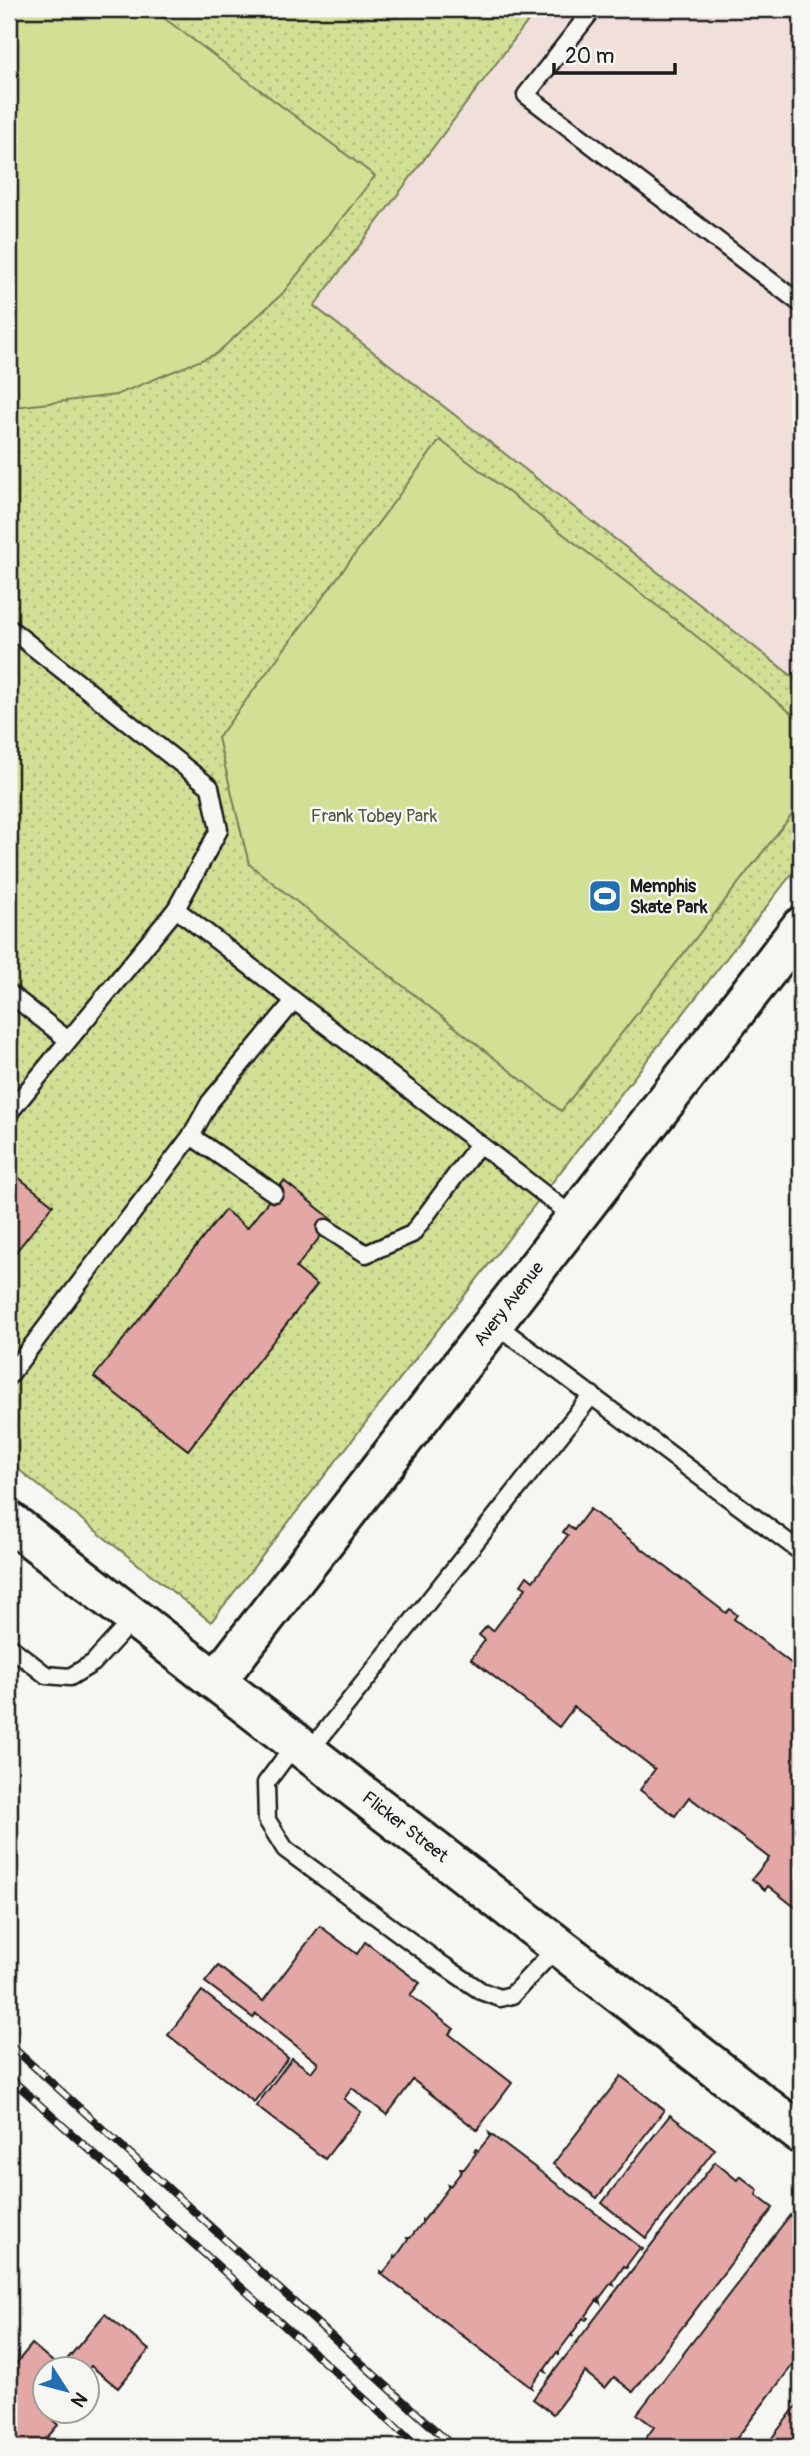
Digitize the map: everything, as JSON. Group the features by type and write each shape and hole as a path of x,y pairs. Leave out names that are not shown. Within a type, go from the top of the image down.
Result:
{"street":[{"name":"Avery Avenue","path":"216,1681 801,927"},
{"name":"Flicker Street","path":"9,1521 558,1946 799,2128"}],"lane":[{"path":"593,9 526,96 801,304"},
{"path":"9,628 210,787 219,830 176,909 9,1113"},
{"path":"176,909 575,1218"},
{"path":"9,993 68,1040"},
{"path":"9,1376 191,1136 210,1101 293,1002"},
{"path":"191,1136 274,1193"},
{"path":"326,1228 366,1254 412,1234 480,1144"},
{"path":"494,1323 801,1552"},
{"path":"558,1946 512,1995 500,1998 481,1991 285,1849 267,1820 267,1783 302,1748 592,1395"},
{"path":"9,1646 46,1675 70,1677 93,1663 134,1618"}],"shaded area":[{"path":"537,9 801,9 801,683 314,306"}],"green space":[{"name":"Frank Tobey Park","path":"9,9 537,9 314,306 801,683 801,862 211,1622 9,1462"},
{"path":"9,9 152,9 375,176 282,294 216,354 116,395 15,407 9,405"},
{"path":"440,440 685,627 801,721 801,803 561,1111 249,864 218,738"}],"building":[{"path":"13,1173 53,1205 11,1258 9,1178"},
{"path":"284,1181 333,1220 296,1268 317,1285 188,1450 94,1377 225,1210 247,1228"},
{"path":"590,1509 726,1613 730,1609 737,1615 734,1619 801,1671 801,1912 768,1886 765,1890 752,1879 769,1858 689,1797 675,1816 640,1790 655,1769 574,1707 559,1727 471,1659 485,1640 479,1635 487,1626 493,1631 526,1588 521,1585 527,1576 533,1581 568,1535 563,1532 568,1525 574,1530"},
{"path":"320,1926 357,1954 365,1942 420,1983 410,1995 454,2029 449,2034 512,2083 477,2130 413,2080 387,2115 352,2088 344,2099 361,2112 325,2159 256,2106 292,2058 311,2072 318,2063 256,2014 253,2018 205,1982 218,1966 263,2001"},
{"path":"202,1991 288,2058 254,2102 168,2035"},
{"path":"621,2076 664,2110 597,2198 553,2164"},
{"path":"670,2115 715,2149 646,2238 602,2203"},
{"path":"489,2133 643,2249 639,2249 627,2268 624,2266 613,2282 614,2285 611,2283 599,2299 600,2303 597,2300 586,2316 588,2318 583,2318 572,2334 573,2337 571,2335 545,2369 546,2372 543,2370 531,2386 533,2389 380,2273 383,2273 395,2258 394,2255 396,2257 407,2238 410,2238 448,2185 450,2186 462,2171 460,2169 464,2169 476,2153 474,2151 478,2151 490,2136"},
{"path":"715,2162 737,2180 740,2176 758,2190 756,2195 773,2208 633,2392 614,2377 605,2388 585,2372 553,2414 533,2399"},
{"path":"794,2214 801,2219 801,2354 730,2447 658,2447 646,2438 654,2427 637,2414 790,2215"},
{"path":"105,2314 149,2350 118,2388 102,2375 102,2354 72,2354"},
{"path":"32,2344 44,2354 32,2354 32,2424 58,2425 39,2447 9,2447 9,2372"},
{"path":"801,2400 801,2447 765,2447"}],"railway":[{"path":"9,2044 454,2447"},
{"path":"9,2077 418,2447"}],"place":[{"name":"Memphis Skate Park","path":"605,896"}]}
